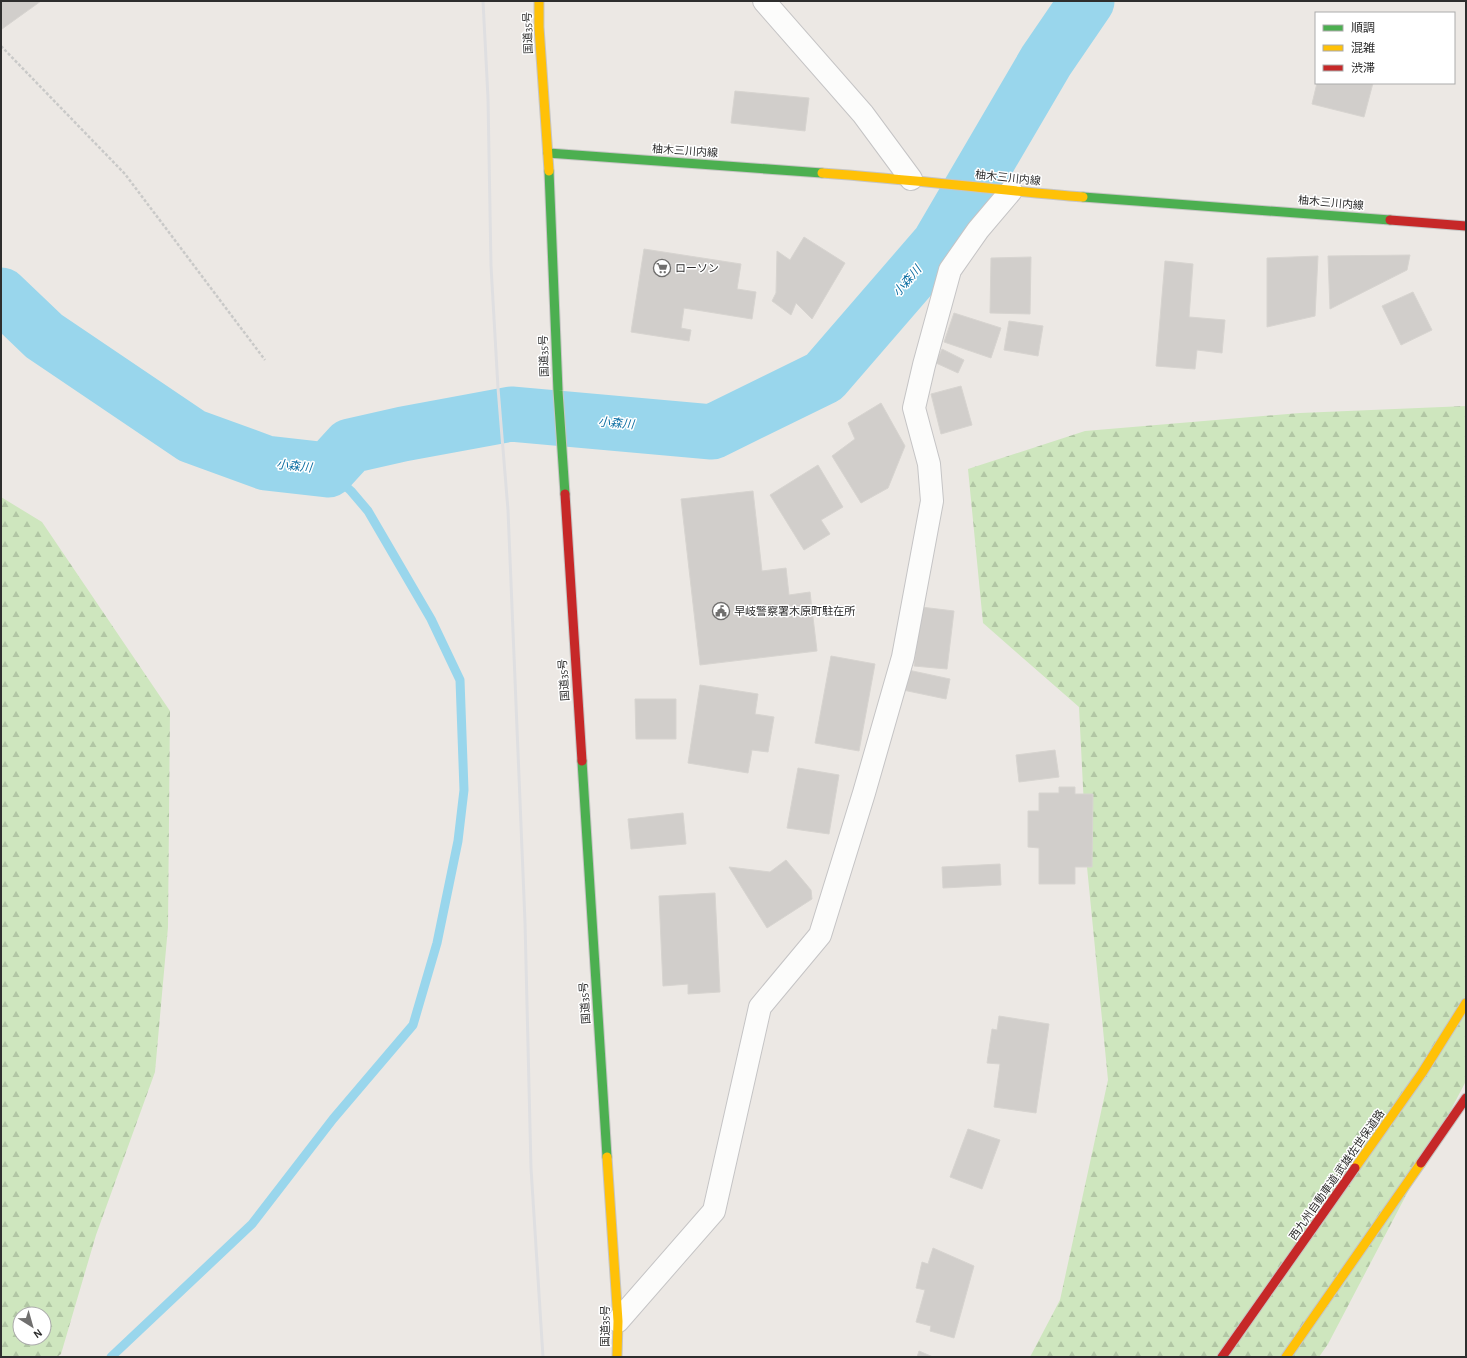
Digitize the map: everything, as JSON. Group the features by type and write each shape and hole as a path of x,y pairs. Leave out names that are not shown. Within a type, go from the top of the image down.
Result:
{"main road":[{"name":"国道35号","path":"539,1 539,27 548,153 558,391 618,1321 617,1357"},
{"name":"柚木三川内線","path":"548,153 911,179 1004,190 1466,226"},
{"name":"西九州自動車道;武雄佐世保道路","path":"1222,1357 1242,1332 1422,1074 1466,1003"},
{"path":"1286,1357 1466,1098"}],"street":[{"path":"764,1 863,114 911,179"},
{"path":"618,1321 714,1211 760,1007 820,934 864,793 903,657 932,501 929,464 914,408 924,365 950,270 1004,190"}],"path":[{"path":"1,46 125,174 265,360"}],"green space":[{"path":"1466,406 1466,1081 1328,1344 1319,1357 1030,1357 1060,1300 1108,1080 1087,867 1079,707 983,623 968,469 1085,431 1300,413"},
{"path":"1,497 42,522 170,711 168,927 155,1072 96,1235 61,1354 57,1357 1,1357"}],"building":[{"path":"1,1 41,1 2,29"},
{"path":"1317,84 1373,84 1364,117 1312,104"},
{"path":"735,91 809,98 805,131 731,123"},
{"path":"804,237 845,263 812,319 796,303 791,315 772,301 776,293 777,251 790,260"},
{"path":"644,249 741,264 737,289 756,292 752,319 684,308 681,328 691,330 689,341 631,332"},
{"path":"1410,255 1407,270 1330,309 1328,256"},
{"path":"1318,256 1315,316 1267,327 1267,258"},
{"path":"1031,257 1030,314 990,313 991,258"},
{"path":"1165,261 1193,264 1189,317 1225,320 1222,353 1197,350 1195,369 1156,366"},
{"path":"1413,292 1432,330 1401,345 1382,306"},
{"path":"954,313 1001,328 991,358 944,342"},
{"path":"1009,321 1043,326 1038,356 1004,350"},
{"path":"942,349 964,360 958,373 936,363"},
{"path":"961,386 972,425 941,434 931,394"},
{"path":"881,403 905,446 888,488 861,503 832,456 855,439 848,423"},
{"path":"818,465 843,507 821,520 830,534 804,550 770,495"},
{"path":"753,491 762,571 786,568 789,595 810,592 817,651 700,665 681,499"},
{"path":"921,607 954,611 947,669 914,666"},
{"path":"831,656 875,664 859,751 815,743"},
{"path":"908,670 950,679 946,699 903,690"},
{"path":"700,685 758,694 755,714 774,717 768,752 752,750 748,773 688,763"},
{"path":"635,699 676,699 676,739 636,739"},
{"path":"1055,750 1059,777 1019,782 1016,755"},
{"path":"798,768 839,775 829,834 787,828"},
{"path":"1059,787 1075,787 1075,794 1093,794 1092,867 1075,867 1075,884 1039,884 1039,848 1028,847 1028,811 1039,811 1039,793 1059,793"},
{"path":"683,813 686,844 631,849 628,819"},
{"path":"786,860 811,890 812,899 767,928 729,867 770,872"},
{"path":"1000,864 1001,885 943,888 942,867"},
{"path":"715,893 720,992 688,994 688,984 663,986 659,896"},
{"path":"999,1016 1049,1024 1036,1113 994,1107 1000,1064 987,1063 992,1029 997,1030"},
{"path":"968,1129 1000,1140 982,1189 950,1177"},
{"path":"933,1248 974,1266 954,1338 930,1331 931,1326 916,1322 925,1290 916,1288 922,1262 928,1264"},
{"path":"919,1351 933,1357 917,1357"}],"waterway":[{"name":"小森川","path":"1,295 44,336 192,436 266,463 328,470 350,446 403,434 511,414 712,432 824,377 939,244 1046,61 1087,1"},
{"path":"111,1357 252,1224 333,1119 413,1025 437,943 458,841 464,790 460,680 431,619 368,511 351,491 328,470"}],"railway":[{"path":"483,1 488,98 491,266 498,388 508,510 525,922 531,1168 543,1357"}],"traffic: fast":[{"path":"548,153 822,173"},
{"path":"549,171 558,391 565,494"},
{"path":"1083,197 1390,220"},
{"path":"582,761 607,1157"}],"traffic: slow":[{"path":"539,1 539,27 549,171"},
{"path":"822,173 1083,197"},
{"path":"1355,1168 1422,1073 1466,1003"},
{"path":"607,1157 618,1321 617,1357"},
{"path":"1286,1357 1421,1163"}],"traffic: jam":[{"path":"1390,220 1466,226"},
{"path":"565,494 582,761"},
{"path":"1421,1163 1466,1098"},
{"path":"1222,1357 1355,1168"}],"place":[{"name":"ローソン","path":"662,268"},
{"name":"早岐警察署木原町駐在所","path":"721,611"}]}
